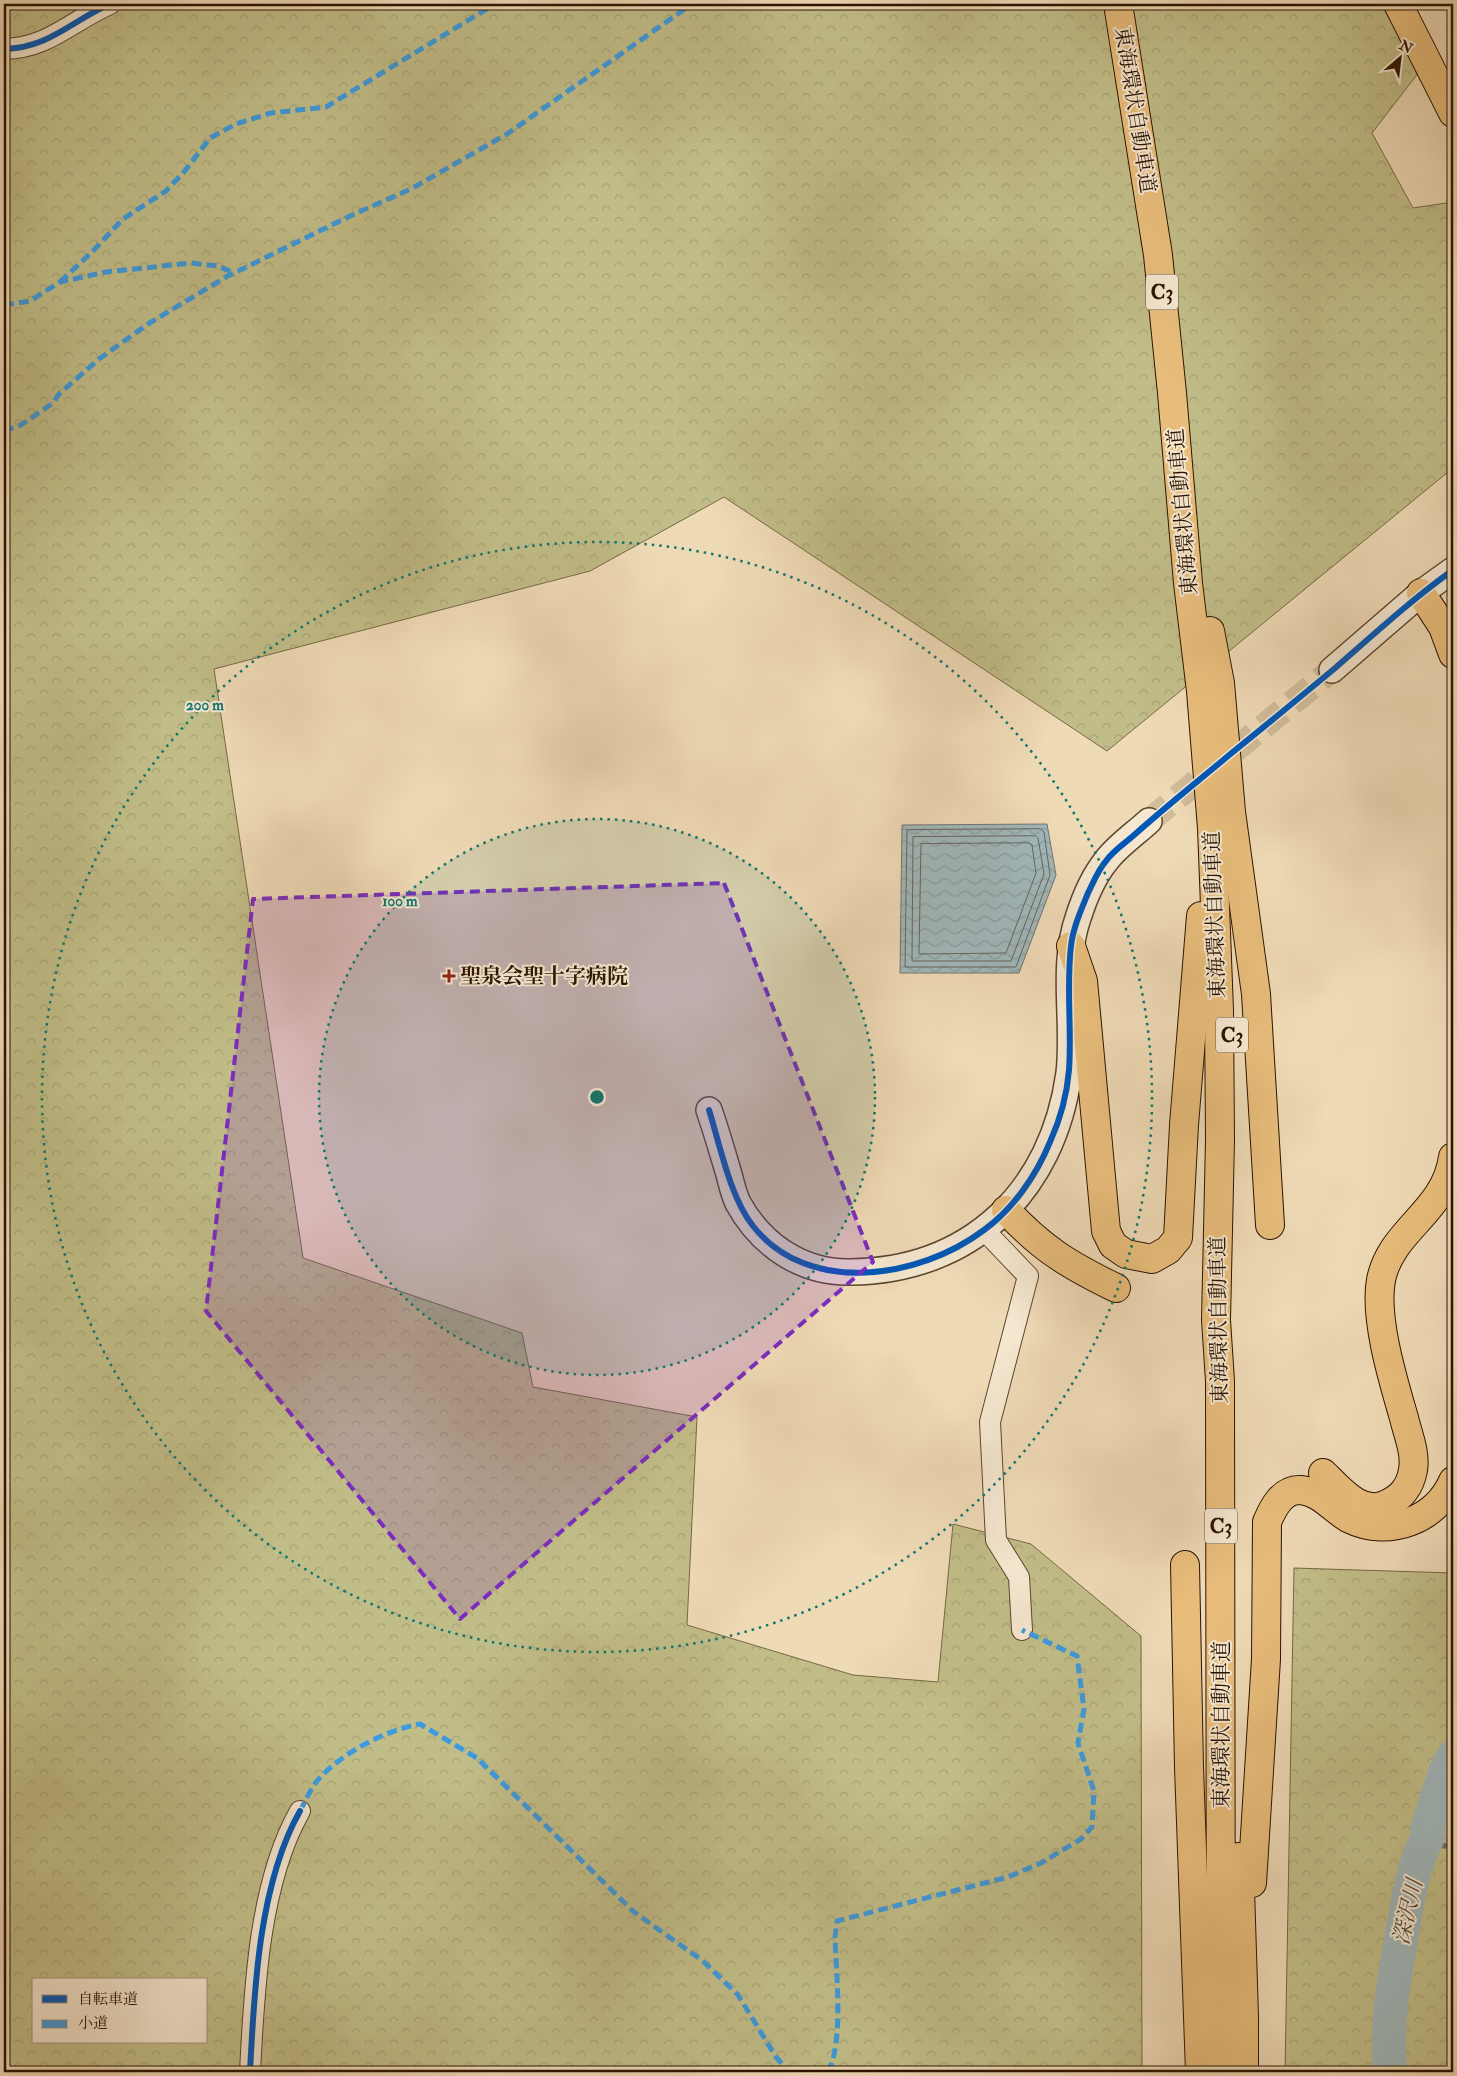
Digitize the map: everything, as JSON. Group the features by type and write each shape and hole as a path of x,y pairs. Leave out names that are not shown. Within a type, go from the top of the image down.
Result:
{"main road":[{"name":"東海環状自動車道","path":"1118,4 1158,255 1188,583 1201,691 1212,828 1219,1010 1220,1140 1216,1320 1220,1391 1221,2072"},
{"name":"東海環状自動車道","path":"1130,4 1169,252 1190,431 1205,607 1216,694 1233,1055 1236,1382 1234,1720 1244,2017 1244,2072"},
{"path":"1398,4 1453,113"},
{"path":"1071,946 1083,981 1106,1231 1113,1244 1126,1254 1152,1259 1168,1250 1178,1238 1184,1125 1201,909 1198,775 1186,620 1188,583"},
{"path":"1421,594 1443,627 1453,654"},
{"path":"1205,607 1220,683 1231,812 1256,994 1270,1225"},
{"path":"1323,1473 1349,1499 1366,1506 1383,1506 1398,1499 1409,1486 1413,1469 1413,1453 1396,1391 1381,1318 1379,1298 1381,1278 1399,1241 1439,1198 1448,1179 1453,1157"},
{"path":"1006,1210 1048,1250 1073,1266 1116,1288"},
{"path":"1244,2017 1266,1659 1267,1522 1275,1505 1284,1495 1299,1490 1313,1493 1351,1519 1380,1527 1396,1526 1426,1515 1440,1503 1453,1481"},
{"path":"1185,1565 1189,1768 1200,2072"}],"street":[{"path":"4,49 17,49 45,41 110,4"},
{"path":"1332,670 1421,594 1453,570"},
{"path":"709,1110 738,1201 747,1217 752,1225 774,1247 804,1265 834,1272 863,1272 897,1268 932,1259 984,1230 1006,1210 1040,1164 1052,1140 1061,1113 1069,1072 1071,946 1078,918 1091,887 1106,860 1150,821"},
{"path":"984,1230 1028,1276 990,1422 996,1540 1019,1577 1022,1630"},
{"path":"250,2072 253,2004 268,1895 288,1831 300,1812"}],"highlighted area":[{"path":"724,883 873,1262 460,1619 206,1311 253,899"}],"green space":[{"path":"4,4 1385,4 1419,72 1372,133 1413,208 1453,202 1453,468 1107,751 724,497 590,571 214,669 303,1258 522,1333 533,1387 697,1417 687,1625 853,1675 938,1682 953,1524 1031,1544 1141,1636 1142,2072 4,2072"},
{"path":"1294,1568 1453,1573 1453,2072 1285,2072"}],"water":[{"path":"1047,824 1056,875 1019,973 900,973 902,825"}],"waterway":[{"name":"深沢川","path":"1390,2072 1389,2036 1392,2000 1409,1894 1418,1859 1428,1837 1427,1829 1446,1770 1453,1757"},
{"path":"1425,1843 1453,1847"}],"tunnel":[{"path":"1149,821 1332,670"}],"marked path":[{"path":"60,282 123,219 166,191 184,172 210,138 236,124 271,113 326,107 495,4"},
{"path":"4,431 21,425 53,403 59,394 99,359 148,324 226,277 350,216 411,189 507,134 692,4"},
{"path":"4,305 30,301 60,282 106,272 191,263 218,266 234,273"},
{"path":"828,2072 833,2059 838,2025 835,1937 837,1921 1008,1877 1041,1863 1081,1839 1092,1827 1094,1791 1078,1743 1084,1709 1077,1656 1022,1630"},
{"path":"300,1811 317,1781 350,1753 392,1732 420,1724 477,1758 634,1912 703,1961 738,1995 776,2057 789,2072"}],"cycle path":[{"path":"4,49 34,44 47,39 110,4"},
{"path":"709,1110 726,1170 745,1214 753,1226 776,1248 803,1263 833,1271 865,1273 897,1269 928,1260 958,1247 984,1230 995,1222 1023,1191 1044,1155 1060,1116 1069,1070 1069,977 1072,939 1088,893 1103,865 1115,851 1169,805 1437,581 1453,570"},
{"path":"250,2072 257,1973 267,1904 275,1871 286,1840 300,1811"}],"place":[{"name":"聖泉会聖十字病院","path":"449,976"}]}
